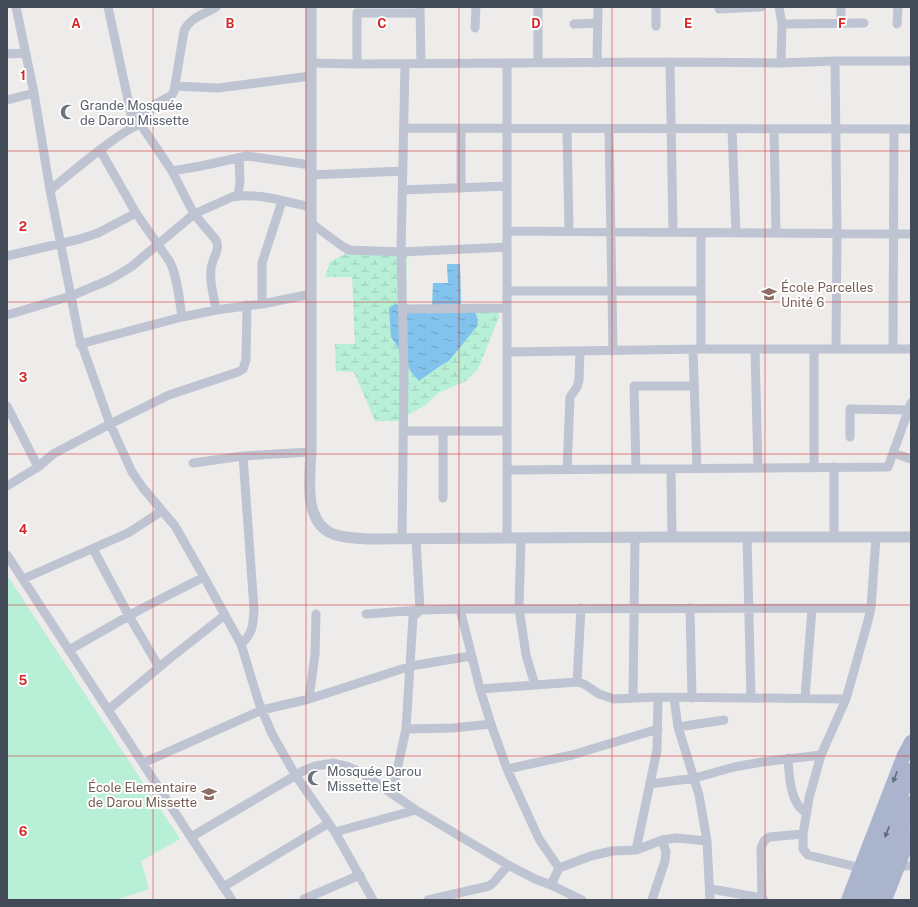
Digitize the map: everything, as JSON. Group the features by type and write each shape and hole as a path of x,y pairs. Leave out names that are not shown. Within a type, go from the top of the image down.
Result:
{"main road":[{"path":"848,900 904,755 911,742"},
{"path":"861,900 911,770"},
{"path":"873,900 911,803"},
{"path":"885,900 905,866 911,833"}],"street":[{"path":"16,7 34,93 50,190 80,344 110,424 132,472 179,532 225,615 241,644 262,710 272,734 296,776 335,832 373,900"},
{"path":"108,7 133,122"},
{"path":"50,190 133,122 173,94 186,25 200,15 216,7"},
{"path":"311,7 310,487 311,506 315,516 324,529 333,534 349,538 911,537"},
{"path":"475,28 476,7"},
{"path":"538,7 538,63"},
{"path":"598,7 598,63"},
{"path":"656,7 656,26"},
{"path":"719,7 719,9 761,7"},
{"path":"779,7 782,24 781,63"},
{"path":"841,7 841,23"},
{"path":"897,24 898,7"},
{"path":"357,64 357,13 420,10 421,64"},
{"path":"574,24 598,23"},
{"path":"782,24 864,23"},
{"path":"7,54 26,52"},
{"path":"835,61 837,234 836,350"},
{"path":"311,63 781,63 911,61"},
{"path":"670,62 673,232"},
{"path":"507,63 507,538"},
{"path":"402,538 404,369 401,252 405,64"},
{"path":"175,86 218,88 311,76"},
{"path":"7,100 34,93"},
{"path":"133,122 142,126 172,170 194,214 218,244 218,250 213,258 210,273 216,310"},
{"path":"404,128 911,129"},
{"path":"460,128 461,188"},
{"path":"567,129 568,231"},
{"path":"609,129 613,351"},
{"path":"732,129 736,233"},
{"path":"774,129 776,233"},
{"path":"893,349 894,129"},
{"path":"100,150 136,213 174,270 182,317"},
{"path":"172,170 201,166 247,156 311,170 403,172"},
{"path":"238,196 240,181 239,158"},
{"path":"402,190 507,186"},
{"path":"7,315 71,296 109,280 126,270 194,214 232,197 255,196 311,207"},
{"path":"262,304 262,263 282,201"},
{"path":"7,256 60,242 80,239 98,233 136,213"},
{"path":"311,224 349,250 401,252 507,247"},
{"path":"507,231 911,234"},
{"path":"697,469 694,386 701,290 701,233"},
{"path":"507,291 701,290"},
{"path":"80,344 182,317 216,310 262,304 311,294"},
{"path":"7,486 38,467 54,454 110,424 170,395 243,369 246,360 247,305"},
{"path":"402,309 507,308"},
{"path":"507,352 911,349"},
{"path":"755,350 758,468"},
{"path":"814,350 814,468"},
{"path":"567,470 570,397 577,387 579,380 580,351"},
{"path":"636,469 634,386 694,386"},
{"path":"7,406 38,467"},
{"path":"506,470 888,467 910,406 850,409 850,437"},
{"path":"403,431 507,431"},
{"path":"443,431 443,498"},
{"path":"193,462 243,456 311,452"},
{"path":"893,453 911,459"},
{"path":"241,644 249,636 253,628 254,609 243,456"},
{"path":"834,467 834,536"},
{"path":"671,469 672,537"},
{"path":"23,579 128,533 162,511"},
{"path":"633,698 635,537"},
{"path":"747,537 751,698"},
{"path":"861,868 808,855 803,850 803,834 809,798 821,755 846,699 868,622 871,608 876,537"},
{"path":"392,793 406,729 413,617 420,610 416,538"},
{"path":"521,538 519,608 526,655 535,685"},
{"path":"93,549 129,616 159,667"},
{"path":"7,555 232,900"},
{"path":"69,650 129,616 204,577"},
{"path":"366,614 420,610 519,608 871,608"},
{"path":"576,682 582,608"},
{"path":"690,608 692,698"},
{"path":"805,698 812,608"},
{"path":"460,609 480,689 507,769 539,839 559,868"},
{"path":"308,699 315,654 316,614"},
{"path":"108,710 159,667 225,615"},
{"path":"143,763 262,710 308,699 411,666 471,656"},
{"path":"480,689 576,682 584,684 607,698 614,700 633,698 846,699"},
{"path":"636,850 657,750 658,698"},
{"path":"674,698 678,727 699,796 707,841 710,900"},
{"path":"678,727 724,720"},
{"path":"406,729 453,728 491,724"},
{"path":"507,769 572,755 658,729"},
{"path":"650,784 694,778 734,767 788,758 821,755"},
{"path":"788,758 789,777 796,802 800,810 807,813"},
{"path":"191,837 315,766 334,763 360,772 416,810 508,865 577,899"},
{"path":"335,832 416,810"},
{"path":"223,887 329,823"},
{"path":"710,889 763,899 761,848 764,841 769,837 803,834"},
{"path":"551,885 559,868 591,856 636,850 662,840 676,838 707,841"},
{"path":"652,900 665,861 666,852 662,840"},
{"path":"428,900 489,886 508,865"},
{"path":"304,898 360,875"}],"green space":[{"path":"346,253 407,256 406,307 432,308 433,283 448,283 447,264 460,264 461,304 497,306 499,317 478,369 466,381 438,393 427,404 398,421 375,421 354,372 336,371 335,344 355,344 352,277 325,277 330,262"},
{"path":"7,575 180,839 141,861 149,889 116,900 7,900"}],"water":[{"path":"447,264 460,264 461,304 472,305 477,317 478,325 449,361 419,381 411,372 402,353 391,337 389,308 395,304 406,307 432,308 433,283 448,283"}],"place":[{"name":"Grande Mosquée de Darou Missette","path":"68,112"},
{"name":"École Parcelles Unité 6","path":"769,294"},
{"name":"Mosquée Darou Missette Est","path":"315,778"},
{"name":"École Elementaire de Darou Missette","path":"209,794"}]}
